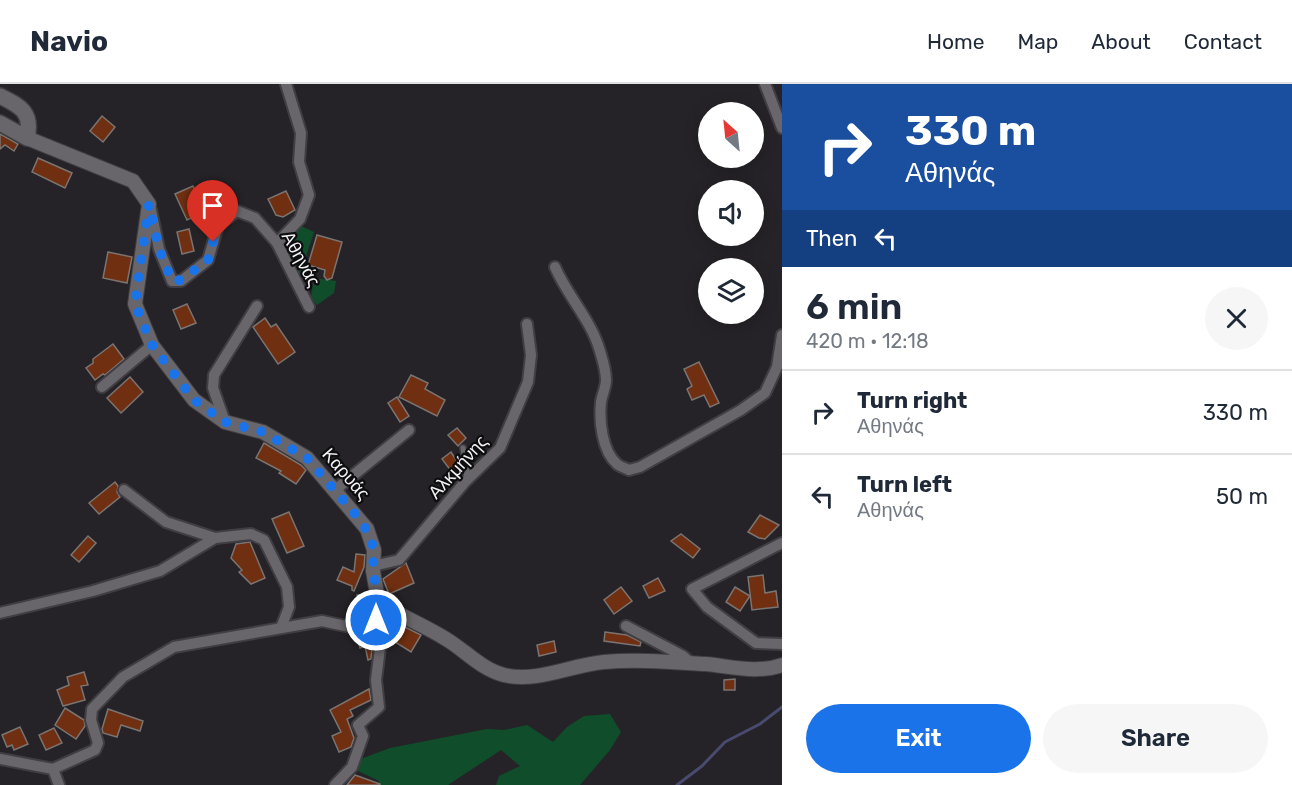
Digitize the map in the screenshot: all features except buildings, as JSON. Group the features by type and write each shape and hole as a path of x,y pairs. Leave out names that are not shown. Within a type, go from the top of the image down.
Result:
{"main road":[{"path":"0,96 19,106 27,115 29,126 27,138 0,123"}],"street":[{"path":"277,243 300,219 309,195 299,162 302,141 299,126 286,84"},
{"path":"765,84 782,128"},
{"path":"27,138 133,181 149,204"},
{"name":"Αθηνάς","path":"149,204 159,249 172,281 181,280 208,260 218,225 237,211 255,218 277,243 309,307"},
{"name":"Καρυάς","path":"149,204 135,304 152,345 194,400 225,422 263,432 307,458 368,532 374,550 373,566 377,594 381,602"},
{"path":"555,267 563,286 577,305 598,345 606,373 601,402 604,439 609,453 617,464 629,470 640,467 765,393 777,367 782,335"},
{"path":"225,422 213,388 214,375 257,306"},
{"name":"Αλκμήνης","path":"373,566 399,560 465,482 500,448 528,382 531,355 527,324"},
{"path":"102,387 152,345"},
{"path":"334,490 410,430"},
{"path":"124,490 166,522 215,538"},
{"path":"0,613 93,591 159,571 215,538 251,534 264,540 288,592 289,607 280,628"},
{"path":"782,543 692,589 707,608 756,644 782,644"},
{"path":"335,785 352,767 363,736 357,725 379,707 376,680 380,653 376,615 381,602 447,639 480,664 506,675 538,675 609,661 691,663 757,669 782,665"},
{"path":"0,759 53,769 95,750 98,743 90,715 92,709 129,673 174,648 322,621 350,627 378,626"},
{"path":"626,626 683,656 691,663"},
{"path":"53,769 58,785"}],"lane":[{"path":"463,448 467,470 465,482"}],"green space":[{"path":"301,226 314,232 299,278 282,247"},
{"path":"314,278 336,281 334,293 317,305 311,297"},
{"path":"610,714 621,732 610,750 580,785 496,785 499,776 520,766 501,750 448,785 378,785 379,781 354,769 358,760 390,748 487,729 504,730 527,725 553,742 567,727 584,716"}],"waterway":[{"path":"677,785 702,766 725,742 760,724 782,707"}],"route":[{"path":"213,242 208,260 181,280 172,281 159,249 149,204 135,304 152,345 194,400 225,422 263,432 307,458 363,523 373,547 373,574 381,602 376,620"}]}
